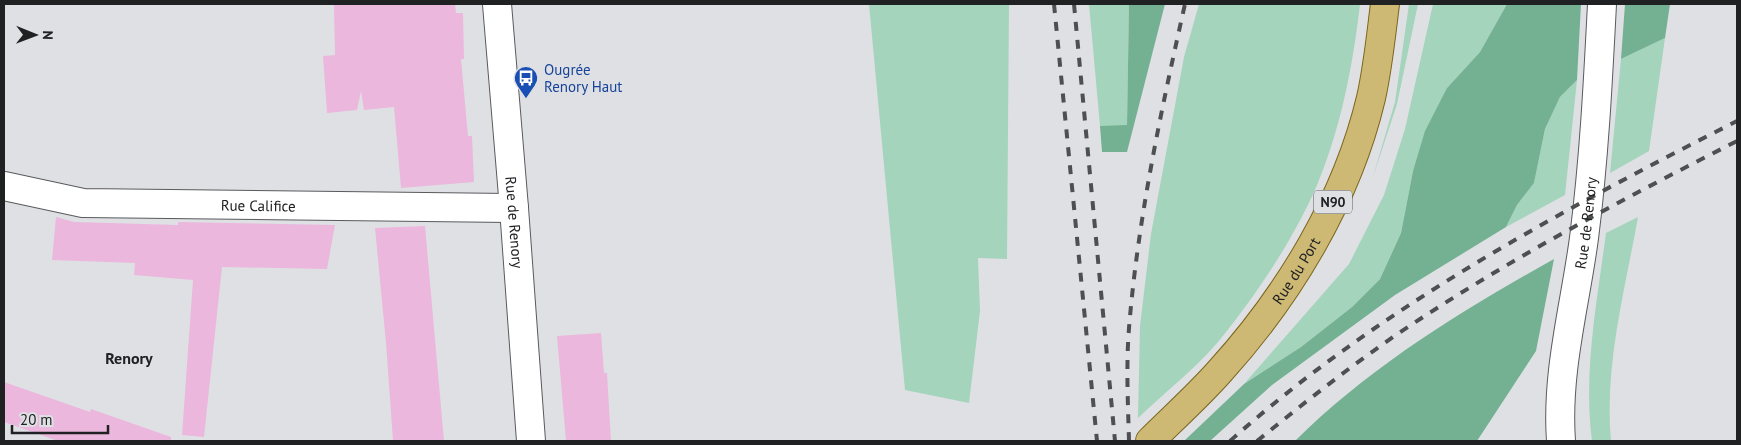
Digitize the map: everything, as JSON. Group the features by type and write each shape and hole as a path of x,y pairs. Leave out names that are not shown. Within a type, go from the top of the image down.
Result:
{"main road":[{"name":"Rue du Port","path":"1150,441 1219,372 1279,298 1307,253 1335,196 1356,145 1370,98 1384,4"}],"street":[{"name":"Rue de Renory","path":"497,4 531,441"},
{"name":"Rue de Renory","path":"1561,441 1562,366 1587,212 1594,146 1602,4"},
{"name":"Rue Califice","path":"4,186 60,199 92,203 514,208"}],"green space":[{"path":"869,4 1009,4 1007,259 978,258 980,311 969,403 905,390"},
{"path":"1089,4 1129,4 1127,126 1100,126"},
{"path":"1129,4 1165,4 1127,152 1102,152 1100,126 1127,125"},
{"path":"1199,4 1360,4 1350,73 1333,141 1317,185 1297,226 1260,287 1218,342 1190,371 1138,418 1140,326 1151,234 1184,57"},
{"path":"1409,4 1418,4 1397,104 1372,180 1395,102"},
{"path":"1433,4 1507,4 1480,52 1447,88 1413,171 1401,233 1380,279 1352,307 1301,347 1244,384 1349,264 1384,195 1405,129"},
{"path":"1507,4 1581,4 1577,80 1560,97 1545,129 1534,183 1517,205 1506,227 1395,295 1272,385 1210,441 1184,441 1244,384 1301,347 1352,307 1380,279 1401,233 1413,171 1425,131 1447,88 1480,52"},
{"path":"1625,4 1670,4 1665,38 1621,59"},
{"path":"1665,38 1649,151 1610,173 1621,59"},
{"path":"1577,80 1565,195 1506,227 1517,205 1534,183 1545,129 1560,97"},
{"path":"1638,217 1613,356 1610,385 1611,441 1592,441 1589,389 1590,363 1606,233"},
{"path":"1554,259 1536,351 1477,441 1295,441 1354,388 1418,341"}],"building":[{"path":"334,4 455,4 456,13 463,13 464,59 461,59 468,136 472,136 474,182 401,188 394,107 364,110 361,91 357,110 327,113 323,56 335,55"},
{"path":"56,217 74,222 178,225 178,222 335,225 327,269 222,267 204,437 182,435 193,280 134,275 135,263 52,260"},
{"path":"425,226 444,441 393,441 375,228"},
{"path":"601,333 604,373 607,373 611,441 566,441 557,336"},
{"path":"4,382 90,412 91,409 171,437 171,441 58,441 4,422"}],"railway":[{"path":"1054,4 1097,441"},
{"path":"1074,4 1115,441"},
{"path":"1129,441 1128,342 1138,246 1159,125 1185,4"},
{"path":"1230,441 1287,393 1409,305 1538,227 1604,190 1737,121"},
{"path":"1257,441 1373,351 1453,298 1573,227 1737,141"}],"place":[{"name":"Ougrée Renory Haut","path":"526,99"}],"district":[{"name":"Renory","path":"129,358"}]}
